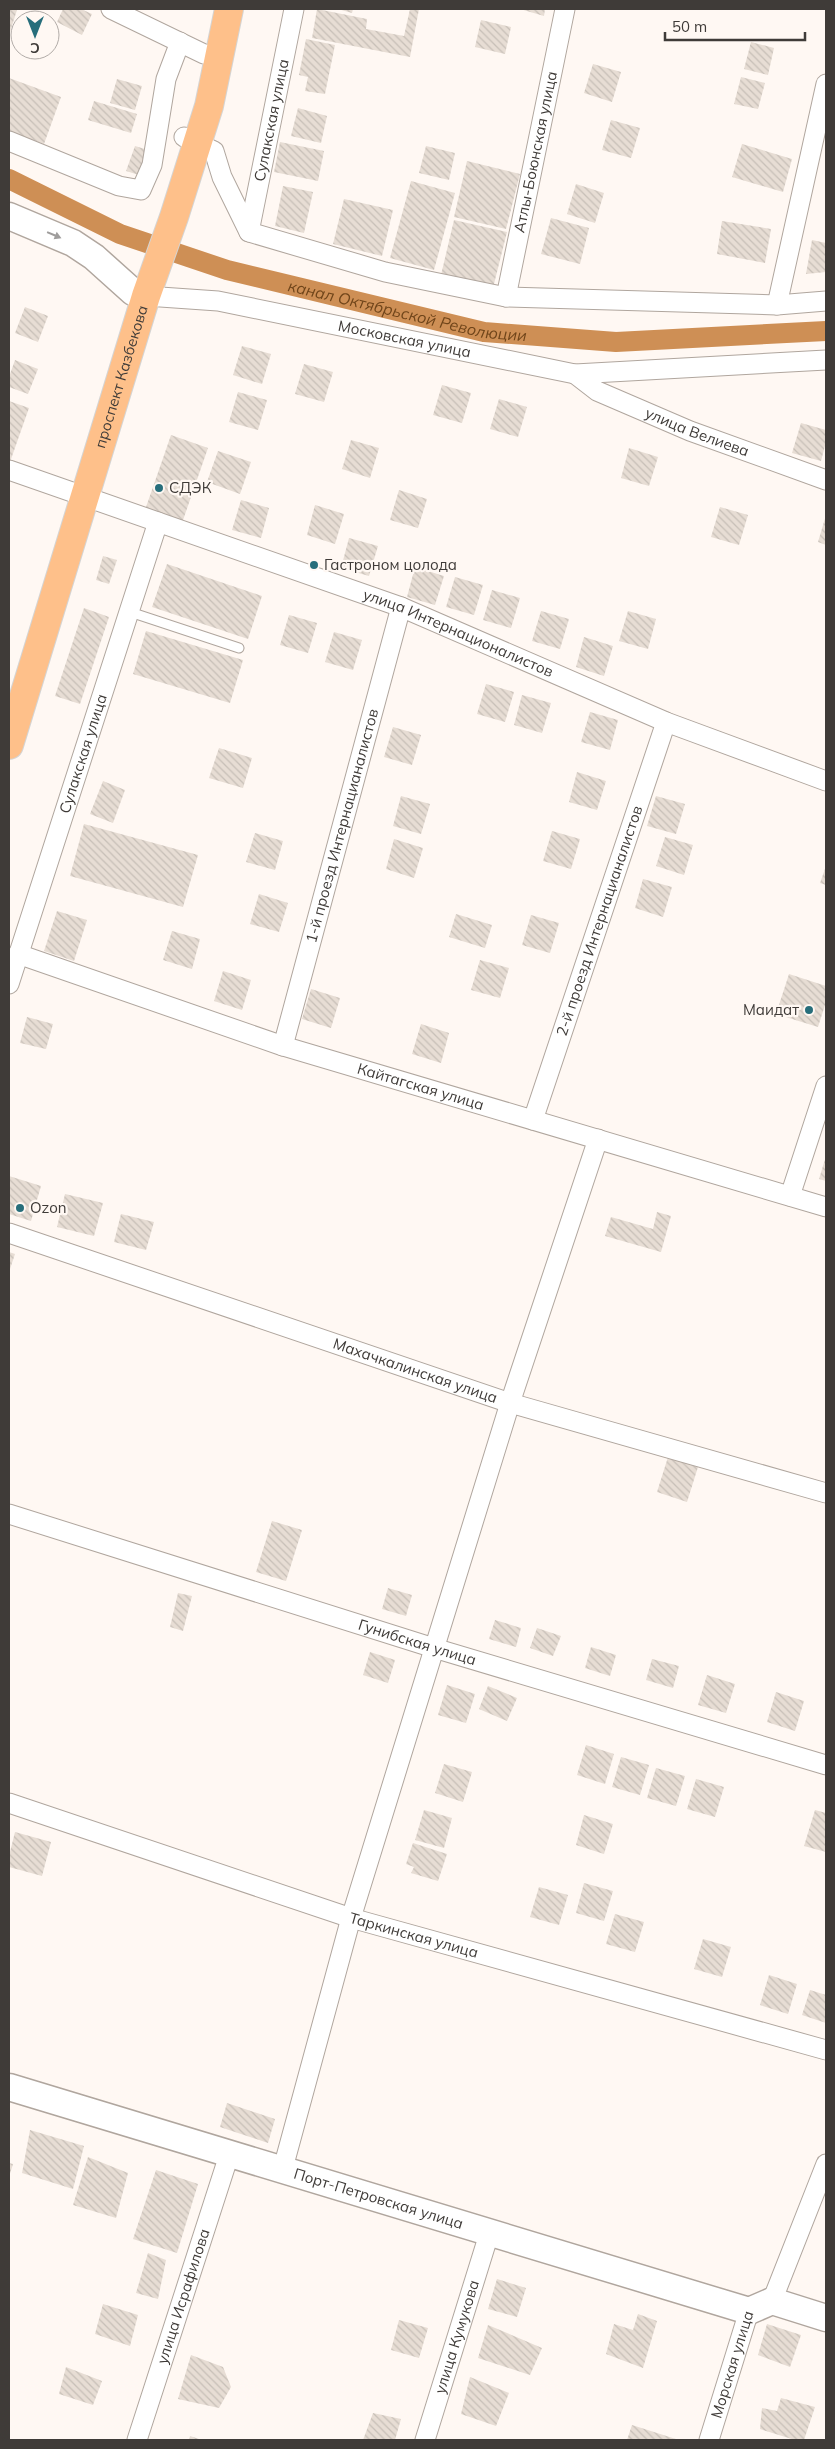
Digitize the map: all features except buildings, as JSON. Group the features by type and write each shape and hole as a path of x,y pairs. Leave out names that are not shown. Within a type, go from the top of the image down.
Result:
{"highway":[{"name":"проспект Казбекова","path":"9,745 78,494 149,265 191,140 204,54 214,9"},
{"name":"проспект Казбекова","path":"191,140 209,106 229,9"},
{"name":"проспект Казбекова","path":"9,686 78,494"}],"street":[{"path":"111,9 204,54"},
{"name":"Сулакская улица","path":"249,232 294,9"},
{"name":"Атлы-Боюнская улица","path":"506,297 564,9"},
{"path":"9,141 119,186 141,190 152,165 166,80 180,42"},
{"path":"777,305 826,84"},
{"path":"191,140 214,151 222,177 249,232 385,272 506,297 777,305 826,301"},
{"path":"9,216 80,248 140,294"},
{"name":"Московская улица","path":"140,294 218,301 575,374 826,360"},
{"name":"улица Велиева","path":"575,374 597,391 690,431 826,480"},
{"name":"улица Интернационалистов","path":"9,470 401,607 666,722 826,781"},
{"name":"Сулакская улица","path":"9,984 158,522"},
{"name":"1-й проезд Интернацианалистов","path":"282,1046 401,607"},
{"name":"2-й проезд Интернацианалистов","path":"533,1120 666,722"},
{"name":"Кайтагская улица","path":"18,954 282,1046 826,1207"},
{"path":"790,1196 826,1086"},
{"path":"283,2168 351,1918 510,1403 598,1139"},
{"name":"Махачкалинская улица","path":"9,1233 510,1403 826,1493"},
{"name":"Гунибская улица","path":"9,1514 434,1648 826,1765"},
{"name":"Таркинская улица","path":"9,1803 351,1918 826,2050"},
{"name":"Порт-Петровская улица","path":"9,2087 283,2168 488,2234 749,2311"},
{"name":"улица Исрафилова","path":"137,2440 230,2152"},
{"name":"Морская улица","path":"709,2440 749,2311 772,2301 826,2164"},
{"name":"улица Кумукова","path":"425,2440 488,2234"},
{"path":"772,2301 826,2318"}],"lane":[{"path":"130,612 239,648"}],"waterway":[{"name":"канал Октябрьской Революции","path":"9,179 120,234 227,270 484,332 616,342 826,331"}],"place":[{"name":"СДЭК","path":"159,488"},
{"name":"Гастроном цолода","path":"314,565"},
{"name":"Маидат","path":"809,1010"},
{"name":"Ozon","path":"20,1208"}]}
